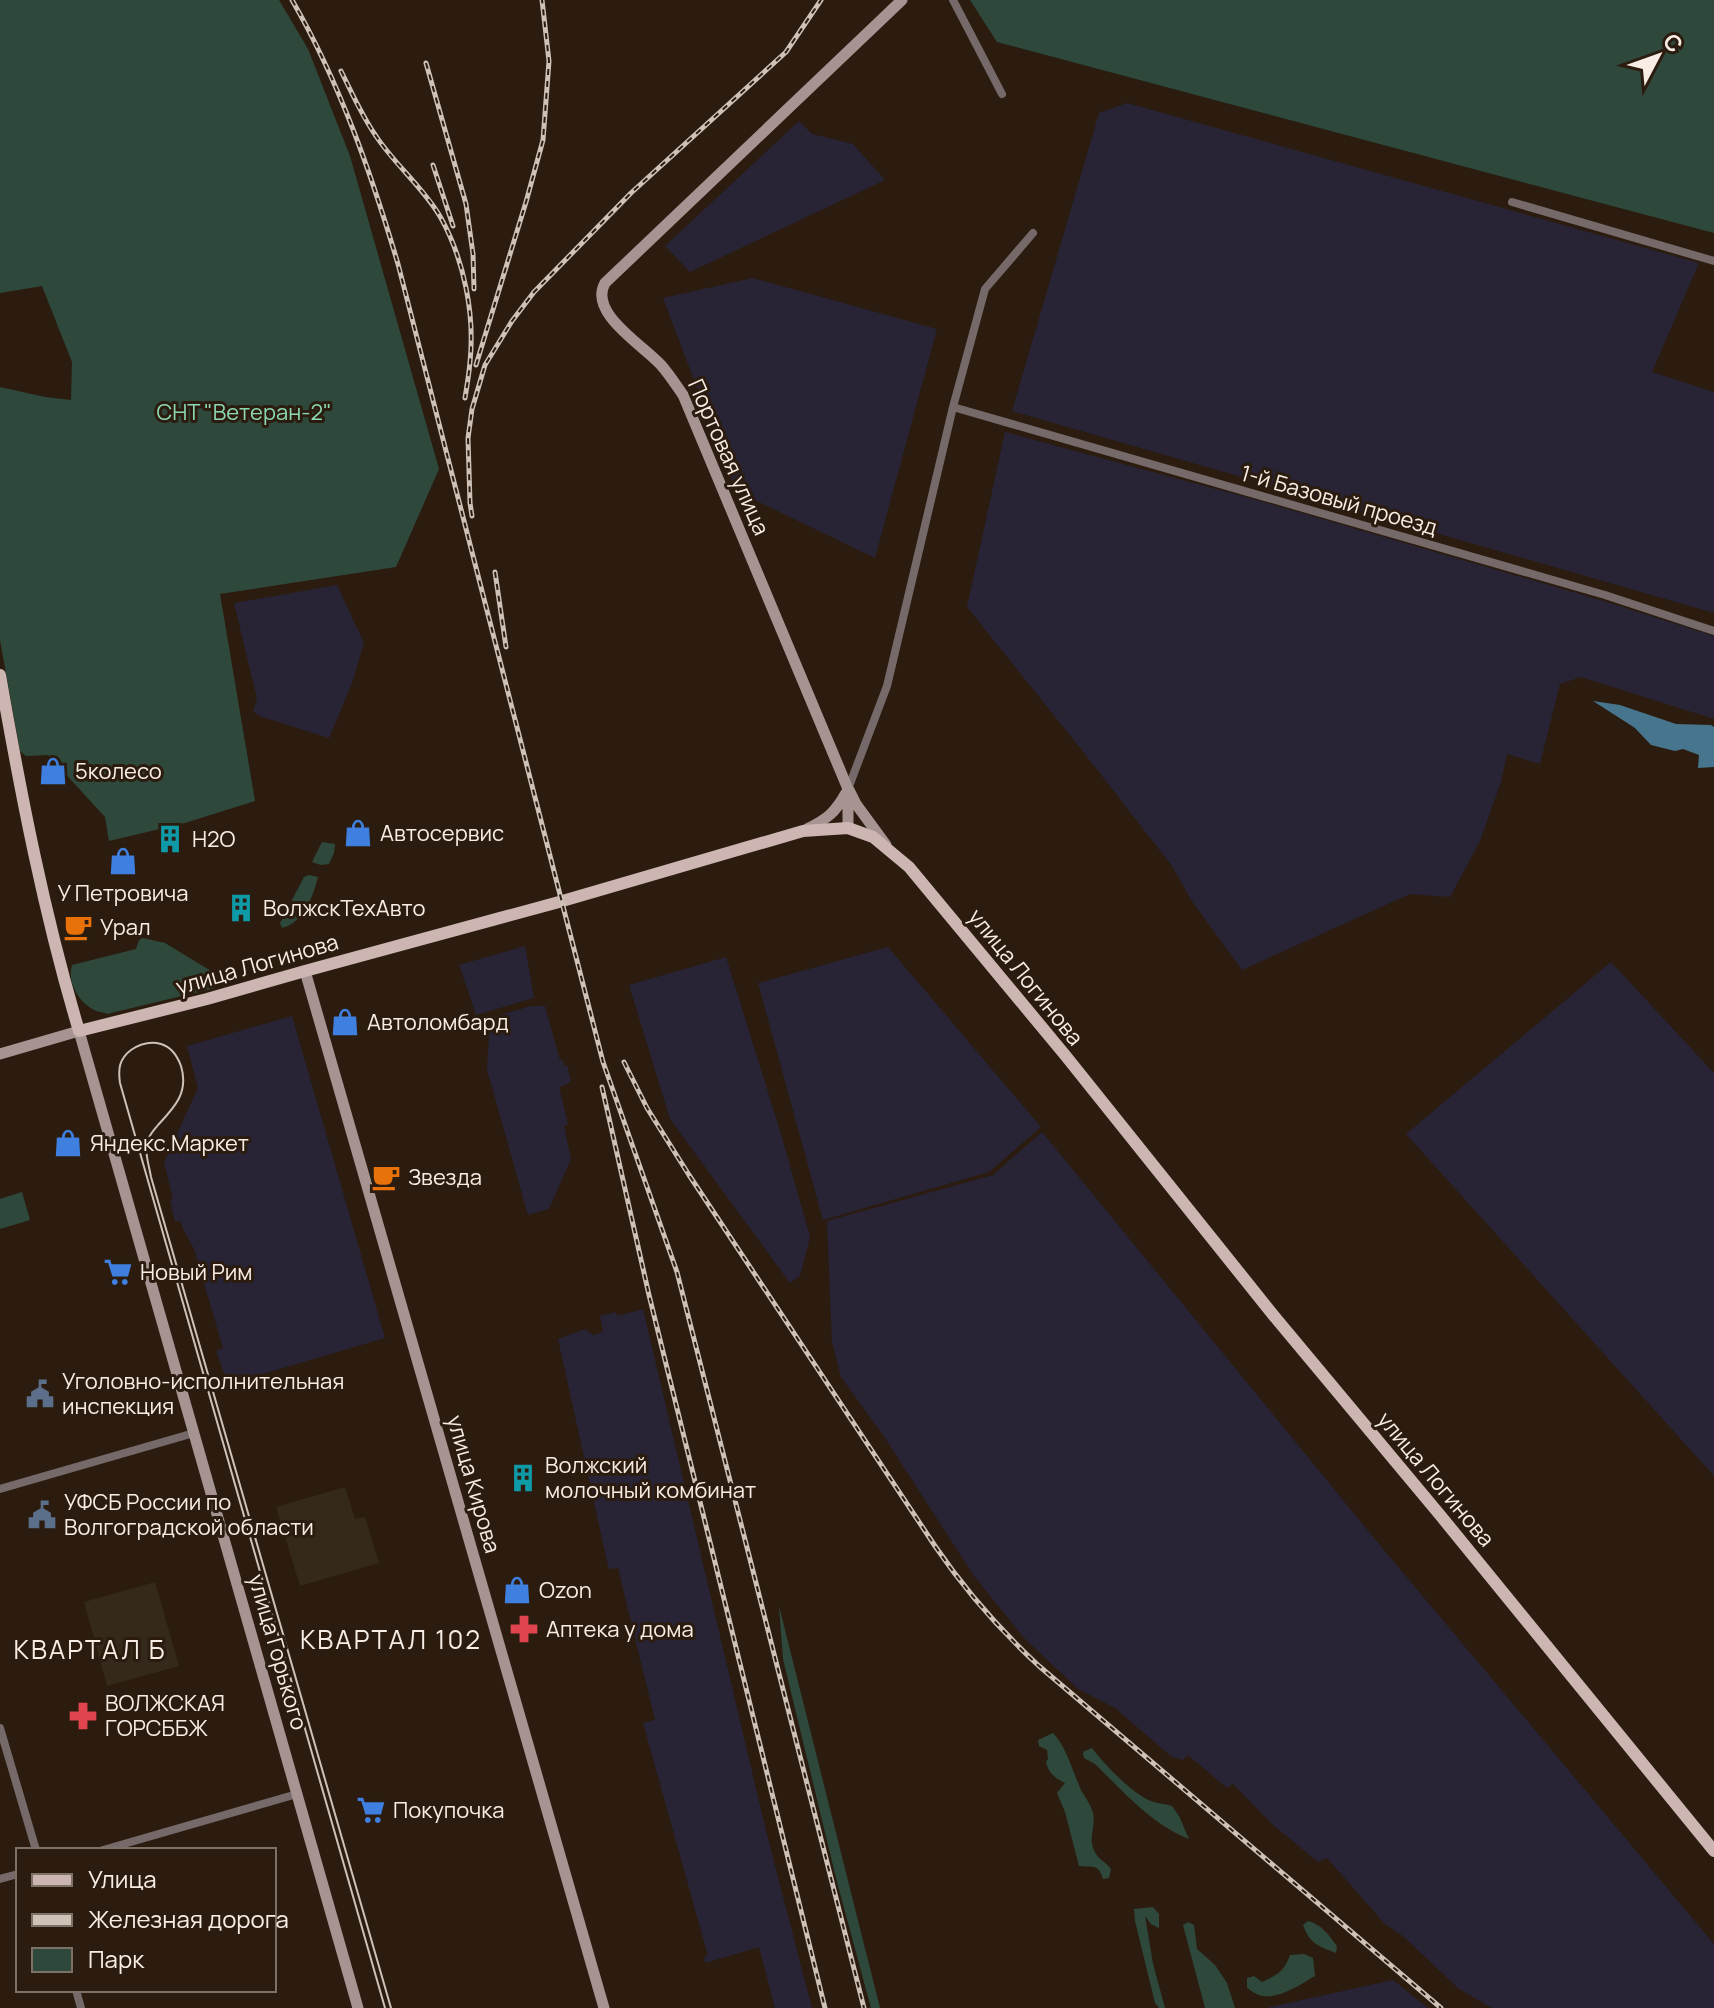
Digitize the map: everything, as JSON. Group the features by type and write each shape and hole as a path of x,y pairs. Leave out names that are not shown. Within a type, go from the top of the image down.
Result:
{"main road":[{"path":"0,675 44,897 79,1031"},
{"name":"улица Логинова","path":"79,1031 559,902 803,831 848,828 873,837 909,867 1714,1851"}],"street":[{"name":"Портовая улица","path":"848,828 848,789 683,395 661,365 612,320 601,296 605,283 902,0"},
{"path":"953,0 1002,94"},
{"path":"1512,202 1714,261"},
{"path":"803,831 827,819 848,789 887,686 953,407 985,289 1033,233"},
{"name":"1-й Базовый проезд","path":"953,407 1605,595 1714,631"},
{"path":"848,789 890,849"},
{"name":"улица Кирова","path":"305,971 604,2008"},
{"name":"улица Логинова","path":"0,1054 79,1031"},
{"name":"улица Горького","path":"79,1031 358,2008"},
{"path":"0,1489 194,1433"},
{"path":"0,1728 35,1848"},
{"path":"110,1848 297,1794"}],"shaded area":[{"path":"1127,103 1699,263 1652,372 1714,392 1714,613 1012,411 1099,113"},
{"path":"799,121 812,134 853,144 885,180 690,272 665,246"},
{"path":"753,278 937,329 875,558 736,491 663,298"},
{"path":"1005,432 1260,501 1714,636 1714,719 1581,677 1560,684 1540,764 1507,754 1501,782 1480,841 1450,897 1410,894 1242,970 1191,900 1172,866 967,607"},
{"path":"337,585 364,643 352,683 329,738 259,716 253,711 257,699 234,603"},
{"path":"525,946 534,998 476,1015 459,965"},
{"path":"888,947 1041,1127 989,1172 823,1220 758,983"},
{"path":"726,957 810,1237 800,1276 790,1283 670,1119 629,985"},
{"path":"1611,962 1714,1073 1714,1476 1406,1134"},
{"path":"531,1006 545,1006 560,1060 563,1060 564,1066 567,1065 571,1081 559,1087 568,1124 564,1126 571,1159 549,1209 528,1215 487,1070 490,1018"},
{"path":"292,1016 385,1338 228,1384 216,1351 223,1348 194,1249 180,1221 175,1222 164,1162 198,1088 187,1046"},
{"path":"1042,1132 1374,1538 1714,1944 1714,2008 1492,2008 1459,1989 1404,1937 1384,1923 1327,1858 1318,1862 1272,1824 1233,1784 1227,1788 1188,1755 1183,1760 1172,1757 1115,1708 1078,1689 1024,1638 974,1576 885,1438 841,1377 832,1342 827,1221 993,1175"},
{"path":"643,1309 766,1831 812,2008 775,2008 759,1947 705,1963 704,1957 708,1956 643,1723 655,1720 618,1568 609,1569 558,1339 585,1329 593,1335 603,1332 600,1316 616,1312 617,1316"},
{"path":"345,1487 355,1519 365,1517 379,1563 300,1586 276,1507"},
{"path":"155,1582 179,1666 107,1686 84,1602"},
{"path":"1393,1980 1428,2008 1266,2008"}],"green space":[{"name":"СНТ \"Ветеран-2\"","path":"0,0 279,0 308,49 350,156 439,469 396,567 220,594 255,801 185,823 109,841 105,817 48,755 26,756 20,751 0,640 0,387 71,400 72,362 42,286 0,293"},
{"path":"970,0 1714,0 1714,233 997,42"},
{"path":"322,842 335,844 329,864 312,862"},
{"path":"304,877 318,877 310,900 296,920 282,928 280,923"},
{"path":"143,938 165,943 216,974 215,988 107,1014 88,1006 73,984 72,965 136,949"},
{"path":"22,1192 30,1220 0,1229 0,1199"},
{"path":"779,1606 880,2008 871,2008 837,1882 783,1659"},
{"path":"1053,1733 1092,1810 1092,1845 1097,1856 1111,1869 1109,1878 1103,1879 1095,1867 1079,1866 1057,1793 1065,1783 1051,1773 1046,1762 1047,1750 1039,1746 1038,1740"},
{"path":"1092,1748 1138,1794 1172,1806 1189,1839 1150,1816 1095,1764 1084,1758 1083,1752"},
{"path":"1153,1907 1159,1914 1159,1928 1145,1916 1165,2008 1159,2008 1155,2003 1135,1921 1134,1909"},
{"path":"1308,1921 1328,1934 1337,1946 1336,1953 1312,1940 1303,1925"},
{"path":"1188,1922 1194,1925 1197,1949 1215,1965 1227,1983 1235,2008 1205,2008 1183,1925"},
{"path":"1304,1954 1313,1958 1315,1976 1309,1980 1273,1996 1259,1995 1247,1988 1247,1978 1254,1976 1262,1982 1279,1972 1290,1955"}],"water":[{"path":"1593,701 1620,705 1676,724 1711,725 1714,727 1714,767 1698,768 1699,755 1683,749 1675,751 1651,745 1635,728"}],"tram line":[{"path":"385,2008 120,1083 119,1069 124,1057 145,1044 157,1043 168,1047 181,1066 183,1084 179,1098 148,1140 151,1177 391,2008"}],"railway":[{"path":"292,0 340,96 398,264 603,1062 677,1272 864,2008"},
{"path":"476,365 543,140 549,61 542,0"},
{"path":"472,516 468,438 472,409 485,365 512,321 534,292 631,193 786,52 821,0"},
{"path":"426,63 466,204 474,289"},
{"path":"341,71 371,128 434,207 456,251 466,288 471,325 465,398"},
{"path":"433,165 453,226"},
{"path":"495,572 506,647"},
{"path":"624,1062 647,1108 689,1175 935,1546 984,1609 1039,1666 1441,2008"},
{"path":"602,1087 649,1295 825,2008"}],"place":[{"name":"5колесо","path":"53,771"},
{"name":"Автосервис","path":"358,833"},
{"name":"H2O","path":"170,839"},
{"name":"У Петровича","path":"123,861"},
{"name":"ВолжскТехАвто","path":"241,908"},
{"name":"Урал","path":"78,927"},
{"name":"Автоломбард","path":"345,1022"},
{"name":"Яндекс.Маркет","path":"68,1143"},
{"name":"Звезда","path":"386,1177"},
{"name":"Новый Рим","path":"118,1272"},
{"name":"Уголовно-исполнительная инспекция","path":"40,1394"},
{"name":"Волжский молочный комбинат","path":"523,1478"},
{"name":"УФСБ России по Волгоградской области","path":"42,1515"},
{"name":"Ozon","path":"517,1590"},
{"name":"Аптека у дома","path":"524,1629"},
{"name":"ВОЛЖСКАЯ ГОРСББЖ","path":"83,1716"},
{"name":"Покупочка","path":"371,1810"}],"district":[{"name":"КВАРТАЛ 102","path":"391,1639"},
{"name":"КВАРТАЛ Б","path":"90,1649"}]}
